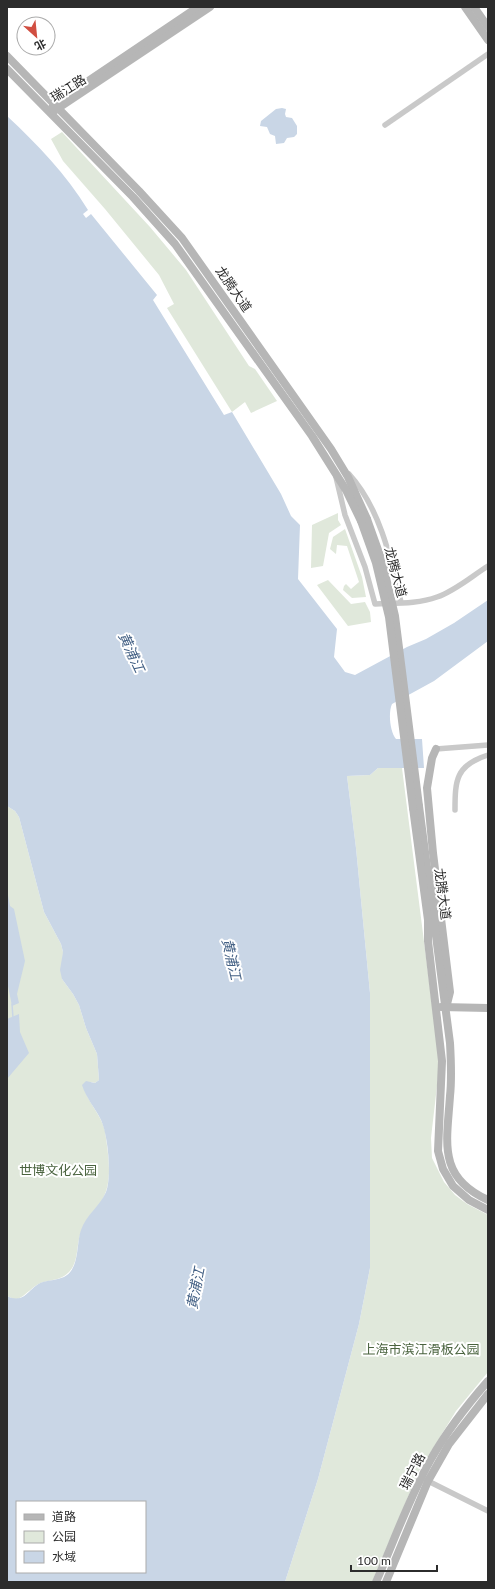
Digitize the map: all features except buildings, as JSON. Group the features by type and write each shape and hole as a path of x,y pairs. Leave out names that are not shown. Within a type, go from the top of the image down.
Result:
{"main road":[{"name":"瑞江路","path":"50,112 198,7"},
{"name":"瑞江路","path":"57,107 210,7"},
{"path":"465,7 488,40"},
{"path":"474,7 488,27"},
{"name":"龙腾大道","path":"7,56 153,205 182,238 319,431 342,467 382,561 395,616 428,900 436,1007 442,1061 442,1094 437,1141 440,1161 447,1178 460,1193 469,1200 488,1210"},
{"name":"龙腾大道","path":"7,69 137,202 175,244 307,430 364,520"},
{"path":"436,749 432,758 427,788 433,853 450,992 446,1007"},
{"name":"龙腾大道","path":"428,900 446,1007 450,1044 452,1078 446,1141 448,1154 451,1166 460,1180 474,1193 488,1200"},
{"path":"436,1007 488,1008"},
{"name":"瑞宁路","path":"376,1582 444,1438 465,1408 488,1380"},
{"name":"瑞宁路","path":"386,1582 425,1479 449,1444 488,1394"}],"street":[{"path":"385,125 488,54"},
{"path":"342,467 361,490 375,515 390,559 401,602"},
{"path":"335,472 345,515 365,566 375,604 425,600 442,595 488,566"},
{"path":"436,749 488,745"},
{"path":"455,810 455,788 460,775 469,763 488,755"},
{"path":"425,1479 488,1511"}],"green space":[{"path":"62,132 150,227 186,270 249,366 255,369 277,401 251,413 245,402 232,412 167,308 174,304 159,275 105,209 63,161 51,139"},
{"path":"338,513 338,520 341,525 329,533 323,566 311,568 312,525"},
{"path":"345,529 362,577 366,597 352,598 343,590 346,584 351,589 359,582 347,546 337,545 336,554 330,549 333,537"},
{"path":"328,580 351,604 365,602 370,612 371,622 348,626 317,585"},
{"name":"上海市滨江滑板公园","path":"378,768 402,768 438,1052 438,1077 431,1138 432,1158 444,1182 455,1195 467,1204 488,1215 488,1372 456,1411 419,1471 372,1582 285,1582 318,1479 359,1324 370,1268 370,993 356,848 347,776 370,775"},
{"name":"世博文化公园","path":"7,806 15,811 19,817 44,912 61,944 63,952 62,979 79,1005 86,1028 97,1054 99,1080 95,1083 91,1082 83,1085 105,1131 109,1168 108,1186 101,1202 87,1220 79,1237 76,1258 72,1268 64,1276 41,1283 16,1300 7,1296"}],"water":[{"path":"276,109 286,109 286,117 292,118 297,126 297,134 294,137 287,138 284,143 276,144 275,136 270,134 267,127 260,126 261,121"},
{"name":"黄浦江","path":"7,116 29,137 61,172 88,210 83,214 86,218 91,214 157,295 153,300 224,415 232,412 281,494 291,516 300,525 298,579 337,629 334,657 345,672 355,675 407,647 426,639 454,623 488,600 488,641 434,681 392,704 390,717 394,736 396,739 422,739 424,768 378,768 370,775 347,776 356,848 370,993 370,1268 359,1324 318,1479 285,1582 7,1582 7,1296 13,1298 23,1297 38,1284 64,1277 69,1273 73,1268 77,1256 79,1236 83,1225 106,1192 109,1176 106,1135 101,1120 82,1085 86,1081 95,1083 99,1080 97,1054 86,1028 79,1005 62,979 60,970 63,952 61,944 44,912 19,817 15,811 7,806"},
{"path":"7,890 10,906 14,909 25,961 17,994 19,1003 12,1006 7,981"},
{"path":"19,1014 20,1032 29,1053 7,1079 7,1019"}],"waterway":[{"path":"12,1004 13,1018"}]}
